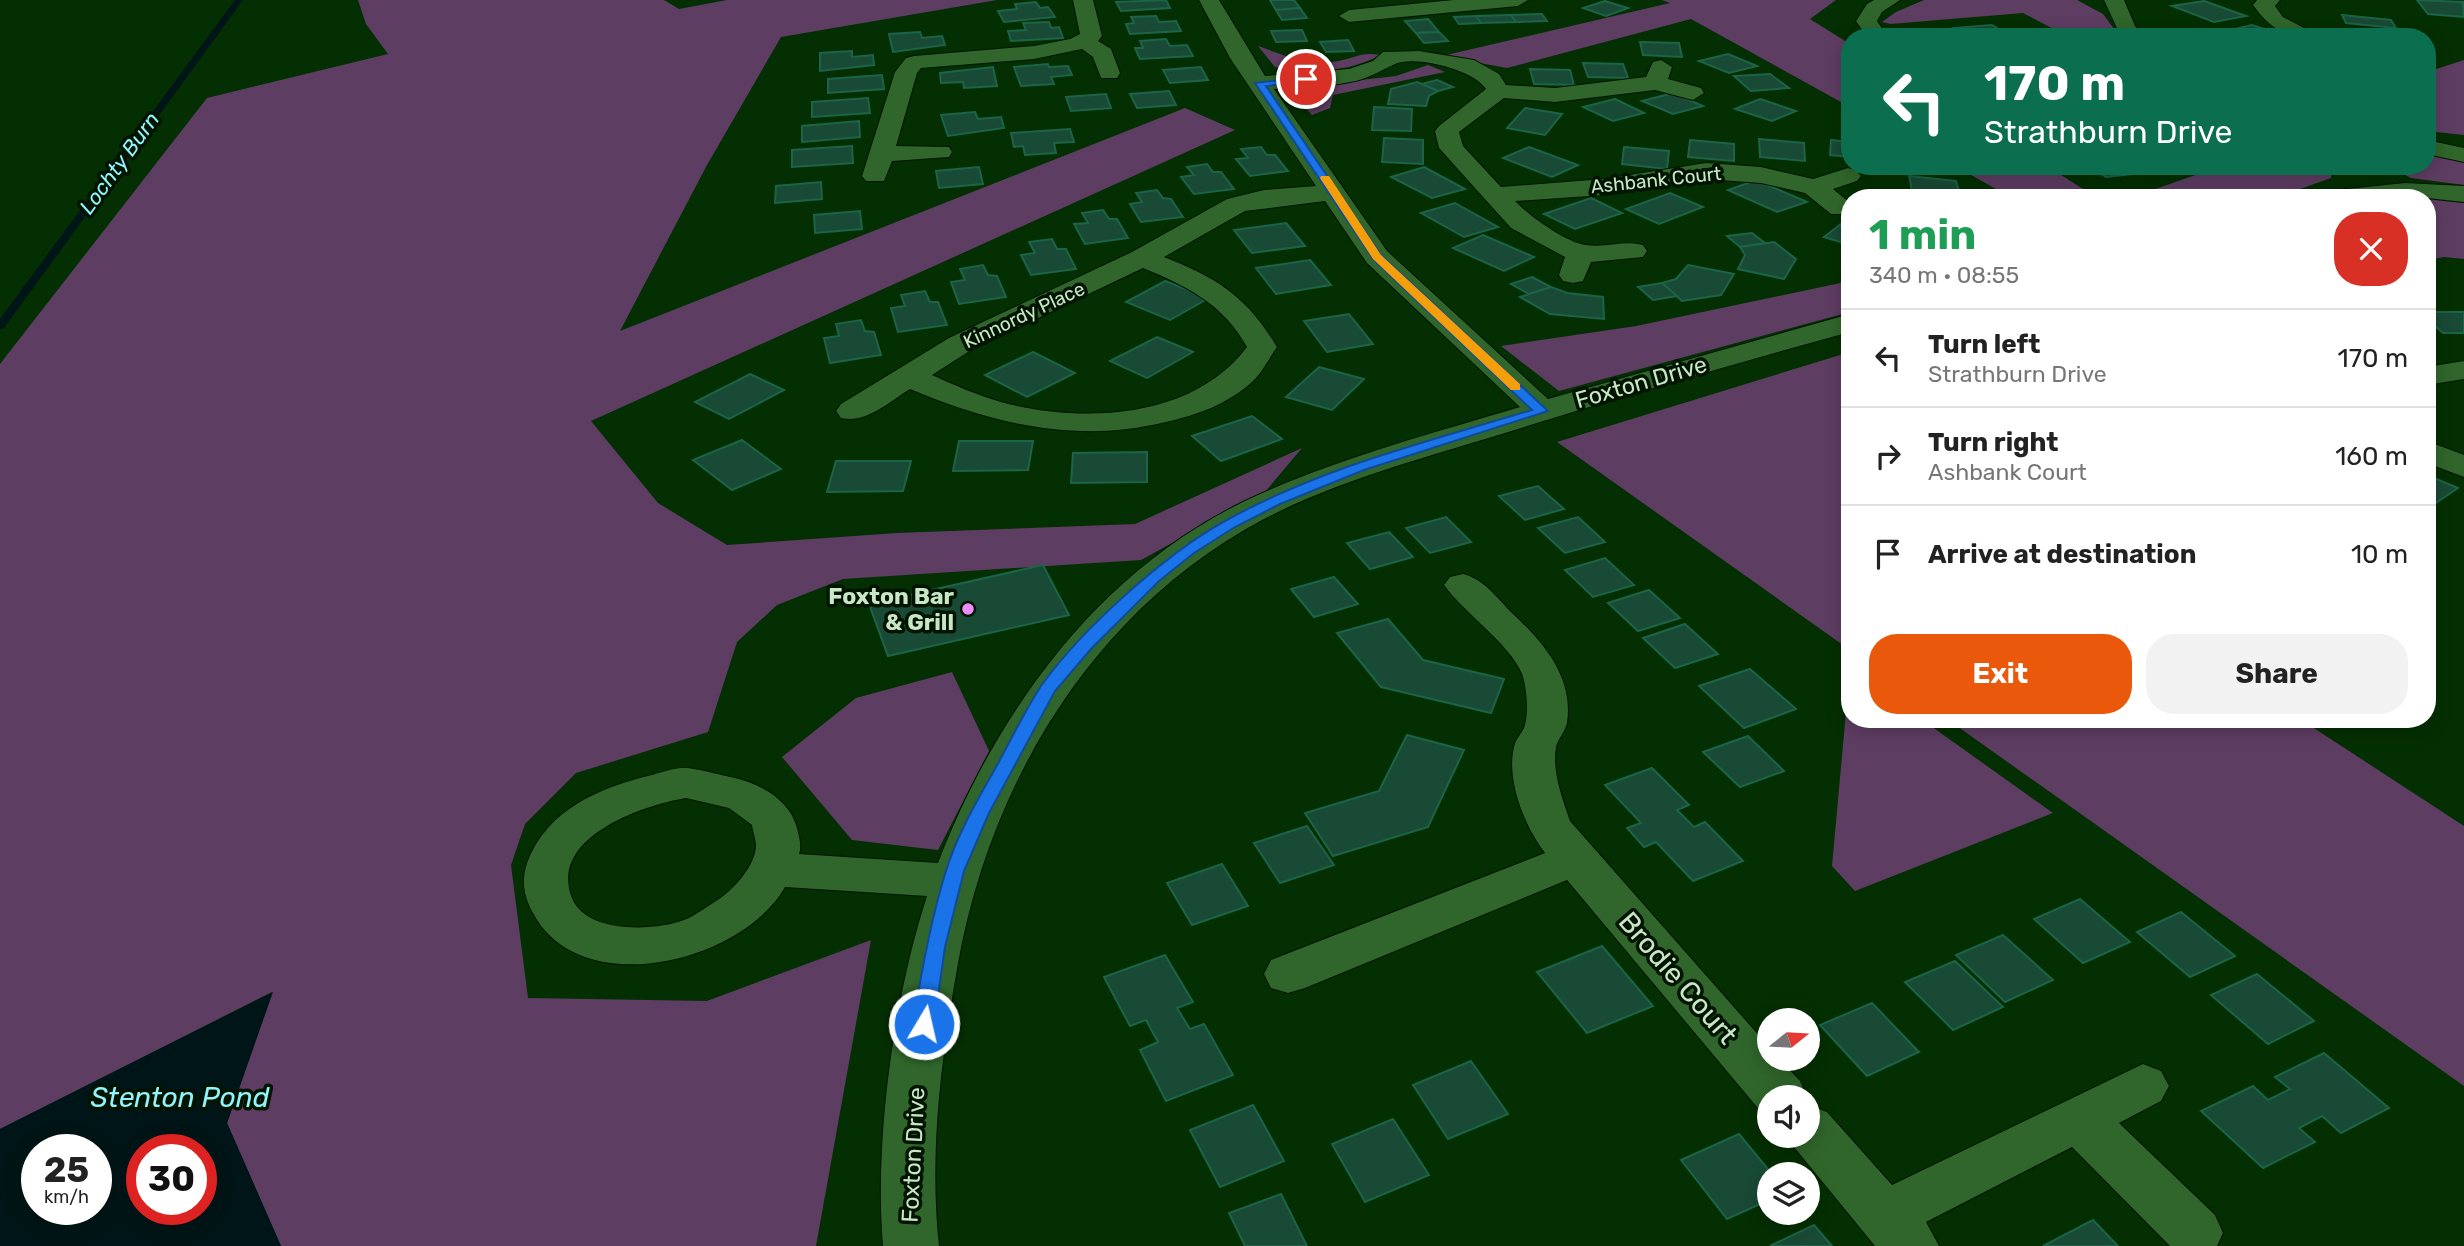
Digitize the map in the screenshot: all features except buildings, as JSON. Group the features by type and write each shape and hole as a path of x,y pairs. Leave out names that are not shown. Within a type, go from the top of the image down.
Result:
{"street":[{"path":"940,152 879,165 905,72 914,63 1050,49 1085,42 1091,36 1083,0"},
{"path":"1209,0 1260,83 1377,257 1542,411"},
{"path":"1329,0 1380,43 1463,64 1489,77 1499,91"},
{"path":"1349,16 1519,0 1542,9"},
{"path":"1871,28 1866,21 1874,8 1890,0"},
{"path":"2114,0 2125,28"},
{"path":"2270,0 2263,5 2276,21 2291,28"},
{"path":"1085,42 1103,54 1109,73"},
{"path":"1260,83 1329,78 1377,69 1380,43"},
{"path":"1633,251 1576,265 1520,222 1451,148 1447,131 1458,119 1499,91 1555,95 1658,75 1693,93"},
{"name":"Ashbank Court","path":"1497,195 1604,187 1706,171 1761,175 1814,187 1840,208"},
{"path":"2341,189 2363,175"},
{"path":"2384,175 2396,181 2434,189"},
{"path":"1814,187 1848,176"},
{"path":"2436,190 2457,194"},
{"name":"Kinnordy Place","path":"852,411 960,344 1142,258 1236,205 1264,198 1335,192"},
{"path":"2436,193 2457,194"},
{"path":"909,377 995,411 1069,422 1115,421 1163,414 1191,405 1242,375 1254,363 1262,346 1243,314 1209,287 1142,258"},
{"name":"Foxton Drive","path":"911,1246 908,1226 909,1143 935,947 953,881 980,813 1048,689 1112,619 1189,550 1230,524 1316,483 1542,411 1841,326"},
{"path":"2436,375 2464,370"},
{"path":"2436,455 2464,467"},
{"name":"Brodie Court","path":"1463,585 1511,633 1541,671 1546,694 1546,724 1535,747 1537,787 1549,826 1771,1085"},
{"path":"686,783 721,785 751,797 772,816 779,841 774,869 758,894 731,917 698,934 659,945 622,947 589,940 564,925 549,904 546,879 556,851 579,825 611,803 635,793 686,783"},
{"path":"1288,974 1575,859"},
{"path":"774,869 953,881"},
{"path":"1820,1142 1898,1231 2079,1119 2143,1086"},
{"path":"2079,1119 2195,1233"}],"shaded area":[{"path":"358,0 664,0 679,9 727,0 997,0 781,37 707,165 620,331 1185,108 1235,130 591,421 658,503 727,545 897,533 1135,524 1302,448 1265,492 1141,560 843,579 777,605 737,642 708,732 576,773 525,824 511,865 528,998 707,1001 871,940 816,1246 281,1246 227,1123 272,992 0,1129 0,364 207,98 388,54 366,24"},
{"path":"1662,0 1836,0 1810,19 1841,38 1841,102 1691,19 1507,68 1442,56 1670,3"},
{"path":"1924,0 2077,0 2103,14 2113,28 2052,28 2023,13 1891,24 1882,22 1896,12"},
{"path":"1258,46 1295,58 1323,63 1367,54 1381,55 1354,66 1304,70 1275,67"},
{"path":"2464,60 2464,135 2436,132 2436,69"},
{"path":"1428,65 1445,72 1333,95 1330,108 1312,115 1295,97 1326,84 1396,76"},
{"path":"2436,154 2464,162 2464,185 2405,175 2436,175"},
{"path":"1971,175 2061,175 2083,189 1996,189"},
{"path":"2195,175 2331,175 2331,178 2300,189 2156,189"},
{"path":"2436,200 2464,203 2464,259 2436,258"},
{"path":"1841,283 1841,314 1559,391 1501,346 1636,326"},
{"path":"1841,355 1841,644 1557,442"},
{"path":"952,672 989,751 938,850 852,840 782,757 856,698"},
{"path":"1845,728 1934,728 2053,813 1855,891 1832,866"},
{"path":"1960,728 2314,728 2464,826 2464,1086"}],"water":[{"name":"Stenton Pond","path":"273,992 227,1123 281,1246 0,1246 0,1129"}],"waterway":[{"name":"Lochty Burn","path":"0,326 239,0"}],"slow traffic":[{"path":"1325,178 1377,257 1429,309 1515,387"}],"place":[{"name":"Foxton Bar & Grill","path":"968,609"}],"route":[{"path":"924,1024 935,947 955,871 980,813 1017,742 1048,689 1085,645 1154,578 1189,550 1230,524 1275,501 1359,467 1542,411 1429,309 1377,257 1260,83 1306,79"}]}
